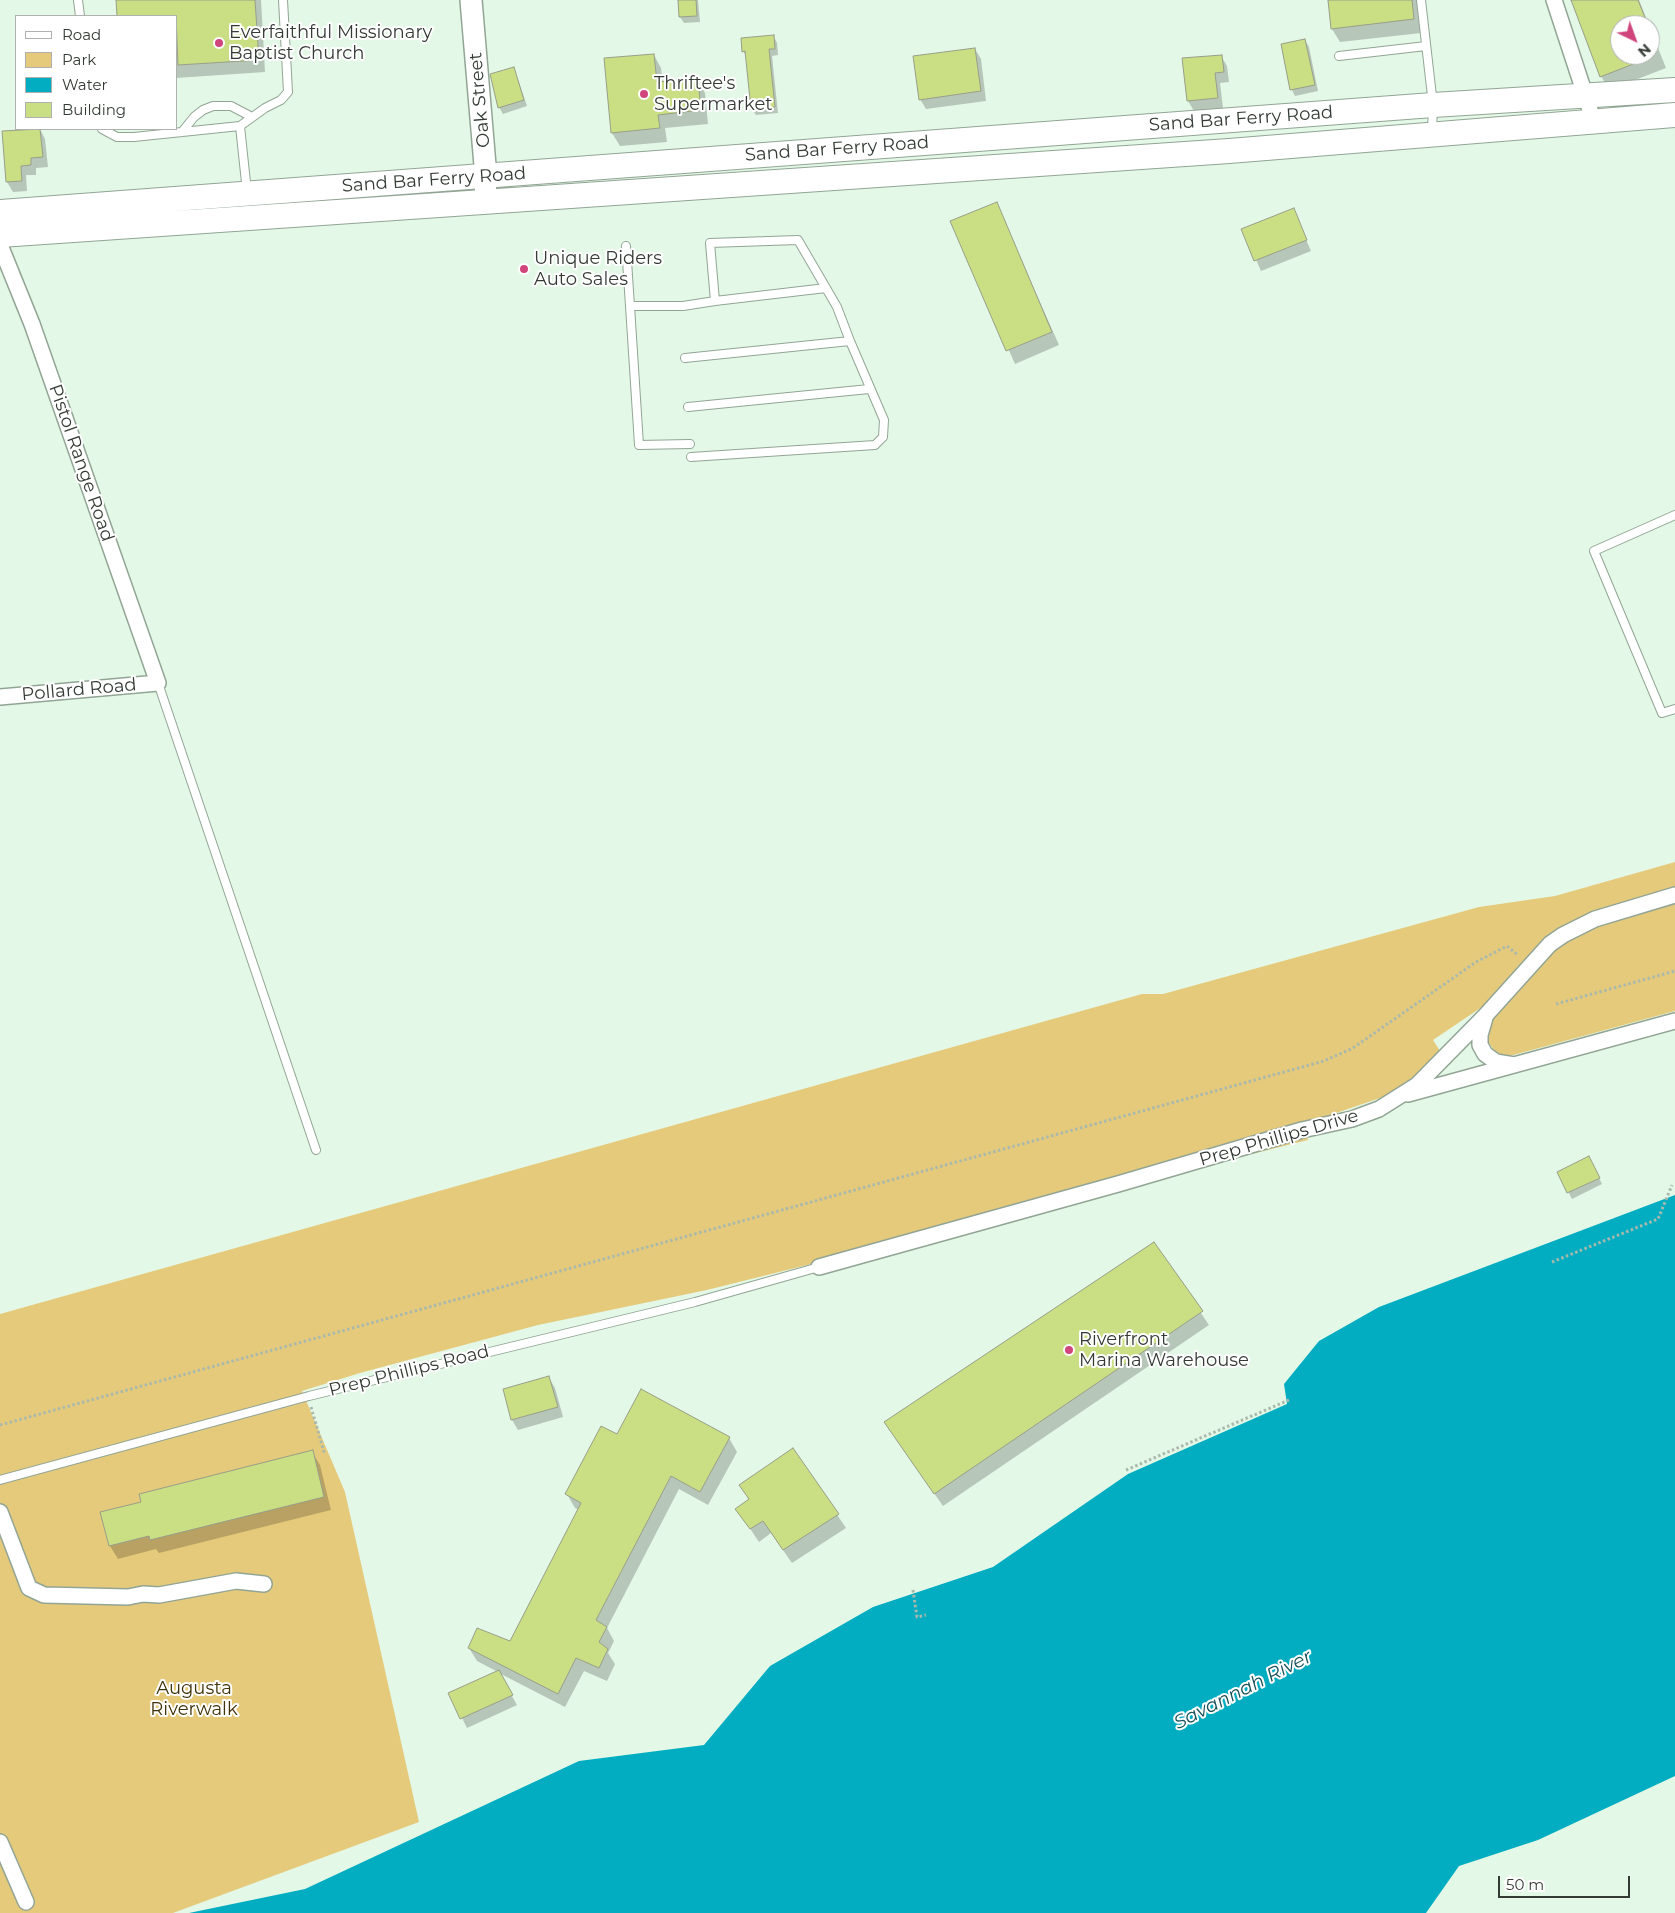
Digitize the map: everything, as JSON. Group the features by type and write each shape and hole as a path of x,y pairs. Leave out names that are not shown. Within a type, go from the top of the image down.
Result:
{"main road":[{"name":"Sand Bar Ferry Road","path":"0,234 485,201 669,176 1433,105 1675,90"},
{"name":"Sand Bar Ferry Road","path":"0,212 486,177 669,176 1432,135 1675,115"}],"street":[{"name":"Oak Street","path":"471,0 486,177 485,201"},
{"path":"1554,0 1594,122"},
{"name":"Pistol Range Road","path":"0,244 35,332 158,683"},
{"name":"Pollard Road","path":"0,697 158,683"},
{"name":"Prep Phillips Drive","path":"819,1267 1118,1184 1302,1130 1352,1119 1379,1109 1417,1085 1485,1016 1550,944 1574,929 1596,919 1675,895"},
{"path":"1485,1016 1480,1035 1480,1045 1485,1054 1496,1062 1520,1064"},
{"path":"1402,1096 1675,1021"},
{"path":"0,1512 29,1588 44,1595 128,1597 143,1594 159,1594 236,1581 264,1584"},
{"path":"0,1842 26,1902"}],"lane":[{"path":"78,0 80,15"},
{"path":"104,130 117,137 134,137 240,126 281,100 288,92 283,0"},
{"path":"1421,0 1433,105 1432,135"},
{"path":"1340,56 1426,46"},
{"path":"182,132 194,117 213,106 231,106 252,117"},
{"path":"240,126 247,194"},
{"path":"691,457 876,445 883,437 884,420 869,389 837,307 798,240 710,242 715,301"},
{"path":"626,246 639,445 690,444"},
{"path":"630,306 683,306 826,288"},
{"path":"685,358 850,341"},
{"path":"688,407 869,389"},
{"path":"1675,515 1594,551 1662,713 1675,710"},
{"path":"158,683 316,1150"},
{"name":"Prep Phillips Road","path":"0,1480 309,1396 696,1302 819,1267"}],"path":[{"path":"0,1425 1324,1061 1353,1048 1476,962 1507,946 1532,965"},
{"path":"1556,1004 1675,971"},
{"path":"1552,1262 1658,1219 1672,1184"},
{"path":"309,1396 326,1456"},
{"path":"1126,1470 1289,1400"},
{"path":"914,1590 917,1617 926,1615"}],"green space":[{"name":"Augusta Riverwalk","path":"1675,862 1675,1011 1506,1057 1495,1051 1485,1036 1493,1021 1485,1005 1433,1040 1440,1051 1415,1076 1386,1096 1304,1124 1308,1140 707,1290 538,1325 360,1373 302,1391 345,1492 419,1822 173,1913 0,1913 0,1314 1142,994 1163,994 1479,907 1555,896"}],"water":[{"name":"Savannah River","path":"1675,1195 1675,1776 1538,1840 1459,1866 1426,1913 189,1913 305,1889 579,1761 704,1745 770,1666 873,1607 993,1567 1128,1474 1287,1404 1284,1384 1319,1341 1379,1307"}],"building":[{"path":"116,0 255,0 259,60 178,65 178,15 117,15"},
{"path":"678,0 696,0 697,16 679,17"},
{"path":"1328,0 1412,0 1414,19 1331,29"},
{"path":"1571,0 1638,0 1644,15 1610,15 1610,65 1631,65 1600,77"},
{"path":"774,35 775,49 769,49 775,107 751,109 745,51 742,52 741,38"},
{"path":"1305,39 1315,85 1290,90 1281,44"},
{"path":"975,48 981,91 919,100 913,56"},
{"path":"654,54 657,82 698,78 701,110 658,115 660,128 611,133 604,58"},
{"path":"1222,55 1224,72 1215,73 1218,98 1187,101 1182,58"},
{"path":"514,67 524,100 498,108 490,74"},
{"path":"40,130 43,157 31,158 31,165 21,166 22,181 6,182 2,131"},
{"path":"997,202 1052,332 1006,351 950,221"},
{"path":"1294,208 1307,240 1254,261 1241,229"},
{"path":"1589,1156 1600,1178 1567,1193 1557,1172"},
{"name":"Riverfront Marina Warehouse","path":"1154,1242 1203,1311 934,1494 884,1422"},
{"path":"549,1376 558,1407 511,1420 503,1389"},
{"path":"641,1389 730,1437 700,1492 671,1476 596,1620 607,1627 599,1642 608,1649 599,1668 576,1658 558,1694 468,1648 477,1628 510,1641 581,1503 565,1494 601,1426 617,1434"},
{"path":"793,1448 839,1514 783,1550 763,1521 750,1529 735,1509 749,1499 739,1485"},
{"path":"313,1450 324,1497 150,1540 149,1536 109,1546 100,1512 141,1502 139,1494"},
{"path":"499,1670 513,1695 460,1719 448,1693"}],"place":[{"name":"Everfaithful Missionary Baptist Church","path":"219,43"},
{"name":"Thriftee's Supermarket","path":"644,94"},
{"name":"Unique Riders Auto Sales","path":"524,269"},
{"name":"Riverfront Marina Warehouse","path":"1069,1350"}]}
